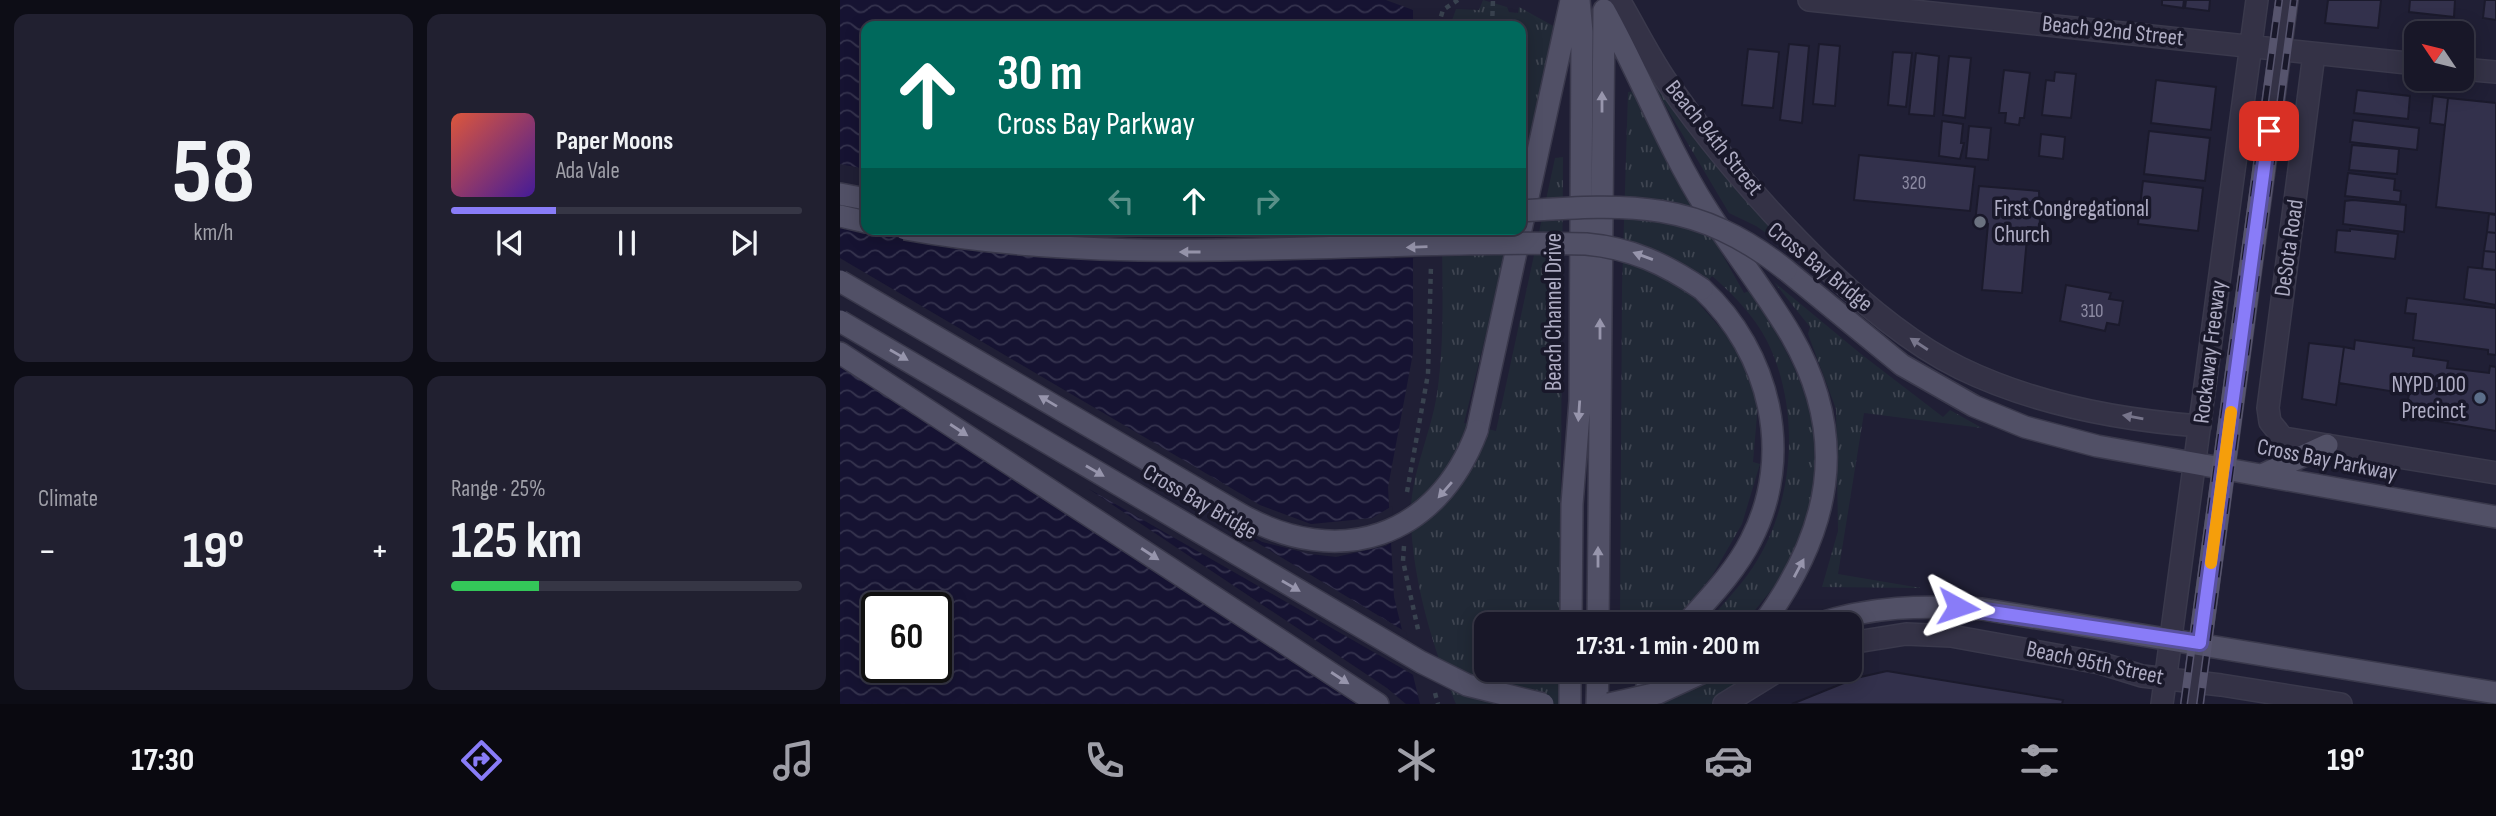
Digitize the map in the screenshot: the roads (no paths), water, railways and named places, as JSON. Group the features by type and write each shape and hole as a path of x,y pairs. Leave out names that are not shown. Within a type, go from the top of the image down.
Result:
{"main road":[{"path":"1526,206 1571,0"},
{"name":"Beach Channel Drive","path":"1571,612 1572,504 1580,401 1582,32 1579,0"},
{"path":"1609,3 1705,207 1791,334 1819,403 1827,449 1820,516 1802,563 1770,612"},
{"name":"Beach Channel Drive","path":"1598,612 1609,3"},
{"path":"840,194 861,198"},
{"name":"Cross Bay Bridge","path":"1526,211 1597,206 1669,212 1731,232 1786,270 1902,365 1973,406 2025,427 2065,439"},
{"path":"840,216 861,221"},
{"path":"948,235 1027,246 1136,252 1587,244 1609,246 1648,257 1702,289 1725,313 1748,348 1765,386 1774,437 1771,478 1752,539 1727,578 1697,612"},
{"path":"840,281 1257,524 1291,537 1347,541 1383,532 1414,517 1450,486 1465,462 1477,431 1520,235"},
{"name":"Cross Bay Bridge","path":"840,321 1421,662 1467,685 1543,704"},
{"path":"840,353 1378,704"},
{"name":"Cross Bay Parkway","path":"2065,439 2496,517"},
{"path":"2262,475 2327,445"},
{"path":"1862,614 1885,608 1927,606 1982,609 2496,693"},
{"path":"1570,682 1570,704"},
{"path":"1597,704 1598,682"},
{"path":"1641,704 1649,682"},
{"path":"1609,704 1658,693 1682,682"}],"street":[{"name":"Beach 92nd Street","path":"1809,0 2404,63"},
{"name":"Rockaway Freeway","path":"2162,704 2257,0"},
{"name":"Rockaway Freeway","path":"2192,704 2287,0"},
{"name":"Beach 94th Street","path":"1609,3 1722,151 1825,265 1904,334 1958,367 2018,392 2068,406 2200,426"},
{"name":"DeSota Road","path":"2314,54 2267,408 2270,422 2283,438 2327,445"},
{"path":"2474,70 2496,72"},
{"path":"2200,426 2224,468"},
{"path":"2327,445 2496,473"},
{"name":"Beach 95th Street","path":"1862,641 1906,634 1951,636 2101,663 2142,676 2341,704"},
{"path":"1724,704 1760,682"}],"water":[{"path":"840,0 1386,0 1413,10 1413,21 861,21 861,235 1413,235 1413,353 1388,487 1394,597 1420,704 840,704"}],"railway":[{"path":"2184,704 2279,0"},
{"path":"2200,704 2294,0"}],"place":[{"name":"First Congregational Church","path":"1980,222"},
{"name":"NYPD 100 Precinct","path":"2480,398"}]}
